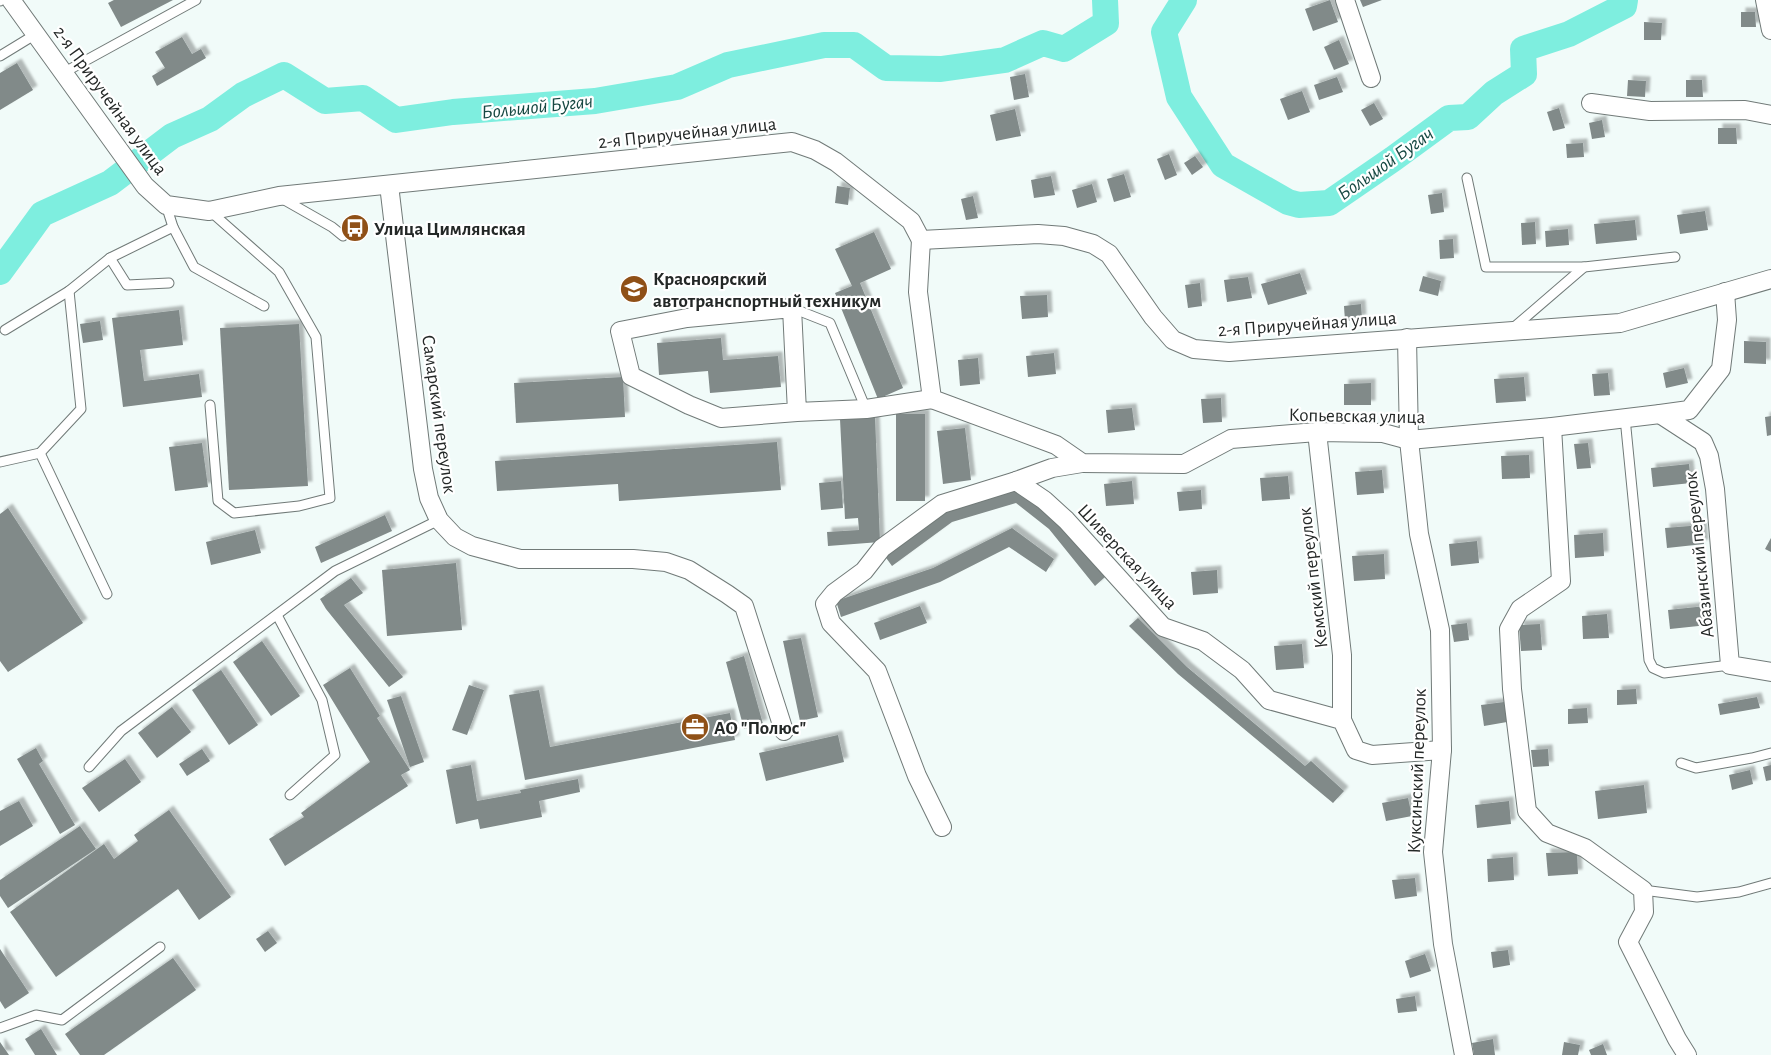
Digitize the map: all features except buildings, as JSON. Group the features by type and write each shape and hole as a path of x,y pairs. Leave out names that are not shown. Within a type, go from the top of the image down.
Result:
{"street":[{"name":"2-я Приручейная улица","path":"11,0 116,144 144,186 166,205 210,211 279,196 792,142 815,150 836,162 911,221 921,240 1038,234 1064,236 1094,244 1109,254 1153,317 1173,340 1194,349 1229,352 1620,323 1771,279"},
{"path":"1345,0 1371,78"},
{"path":"1765,0 1771,30"},
{"path":"1591,103 1650,111 1745,110 1771,115"},
{"name":"Самарский переулок","path":"389,184 423,468 429,498 439,520 455,537 472,546 520,559 632,559 666,562 689,570 744,606 784,730"},
{"path":"921,240 918,292 932,399"},
{"path":"1660,414 1689,410 1721,368 1727,320 1726,292"},
{"path":"797,412 792,308 687,318 620,331 631,376 689,405 721,418 866,409 932,399 1056,445 1082,463"},
{"name":"Куксинский переулок","path":"1407,338 1408,440 1419,534 1440,630 1442,750 1433,852 1443,944 1464,1055"},
{"name":"Копьевская улица","path":"942,827 917,776 877,671 831,623 825,604 834,593 864,571 882,548 942,504 1052,468 1082,463 1184,464 1231,439 1316,432 1383,433 1408,440 1552,427 1660,414"},
{"name":"Абазинский переулок","path":"1660,414 1703,442 1709,456 1715,489 1730,665"},
{"path":"1552,427 1560,581 1520,609 1509,629 1512,689 1526,811 1547,832 1585,848 1643,890 1644,912 1628,942 1687,1055"},
{"name":"Кемский переулок","path":"1316,432 1342,655 1342,720"},
{"name":"Шиверская улица","path":"1016,481 1044,500 1066,520 1163,627 1203,641 1242,670 1269,700 1342,720"},
{"path":"1730,665 1771,672"},
{"path":"1342,720 1356,750 1372,755 1442,750"}],"lane":[{"path":"63,73 196,0"},
{"path":"0,56 36,34"},
{"path":"1467,178 1486,267 1584,267 1675,256"},
{"path":"279,196 332,227 343,236"},
{"path":"166,205 173,227 194,267 264,306"},
{"path":"210,211 279,272 316,337 330,498 299,506 234,513 218,501 210,405"},
{"path":"4,330 69,291 110,258 173,227"},
{"path":"110,258 127,285 170,283"},
{"path":"1510,331 1584,267"},
{"path":"0,462 40,453 81,409 69,291"},
{"path":"792,308 830,323 866,409"},
{"path":"1625,418 1649,660 1653,668 1664,673 1730,665"},
{"path":"40,453 107,594"},
{"path":"89,767 121,731 335,571 439,520"},
{"path":"277,614 322,700 335,755 290,795"},
{"path":"1681,763 1696,768 1771,753"},
{"path":"1643,890 1698,897 1739,892 1771,883"},
{"path":"0,1028 36,1015 62,1020 160,947"}],"waterway":[{"name":"Большой Бугач","path":"0,272 42,214 110,183 172,136 210,119 243,95 284,75 325,101 363,98 396,120 453,112 595,101 677,87 728,65 824,45 854,45 886,68 941,69 1005,60 1043,43 1064,49 1106,23 1105,0"},
{"name":"Большой Бугач","path":"1184,0 1164,32 1179,97 1223,165 1288,202 1299,205 1329,203 1449,118 1468,117 1494,93 1524,74 1523,49 1569,34 1624,6 1625,0"}],"place":[{"name":"Улица Цимлянская","path":"355,228"},
{"name":"Красноярский автотранспортный техникум","path":"634,289"},
{"name":"АО \"Полюс\"","path":"695,727"}]}
